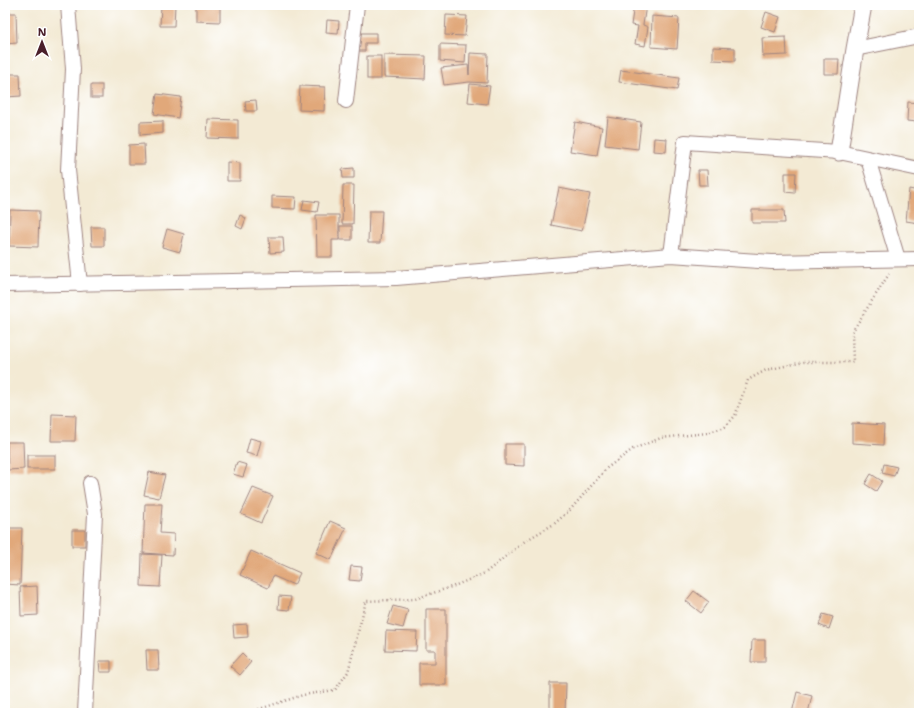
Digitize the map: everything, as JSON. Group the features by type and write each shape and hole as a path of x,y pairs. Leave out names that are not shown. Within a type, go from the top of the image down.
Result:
{"street":[{"path":"68,5 73,69 68,170 80,284"},
{"path":"346,101 357,5"},
{"path":"839,152 855,49 864,5"},
{"path":"855,49 919,36"},
{"path":"671,255 685,142 839,152 919,169"},
{"path":"868,159 898,259"},
{"path":"5,285 396,278 671,255 772,262 919,259"},
{"path":"85,713 95,514 90,483"}],"path":[{"path":"247,713 303,696 335,690 348,672 366,601 415,598 454,586 484,573 525,541 554,524 570,510 607,468 633,449 661,438 707,434 725,427 735,416 748,380 766,370 804,362 853,362 852,332 898,259"}],"building":[{"path":"161,5 175,5 174,26 160,26"},
{"path":"196,5 220,5 220,22 196,21"},
{"path":"634,5 646,5 643,25 648,27 645,46 635,44 638,26 631,25"},
{"path":"766,12 780,17 775,32 761,27"},
{"path":"5,13 16,13 17,43 5,44"},
{"path":"446,15 467,16 465,36 445,35"},
{"path":"652,16 679,18 677,49 651,47"},
{"path":"327,20 339,21 338,34 326,33"},
{"path":"356,33 376,33 376,43 365,43 365,51 356,51"},
{"path":"786,37 787,55 763,56 762,38"},
{"path":"440,44 466,45 465,63 440,61"},
{"path":"713,47 735,48 735,61 713,60"},
{"path":"470,53 488,54 487,83 469,82 444,85 441,68 468,65 469,75"},
{"path":"384,55 426,56 425,79 384,77"},
{"path":"367,56 381,56 381,79 367,79"},
{"path":"824,59 839,59 838,74 824,74"},
{"path":"621,70 679,78 677,90 619,82"},
{"path":"5,74 20,74 21,96 6,97"},
{"path":"470,84 490,86 487,104 468,102"},
{"path":"91,85 102,85 102,98 91,98"},
{"path":"300,86 325,87 324,111 299,110"},
{"path":"157,94 181,97 178,118 154,114"},
{"path":"256,100 257,111 246,111 245,101"},
{"path":"908,102 919,103 919,122 907,121"},
{"path":"608,117 641,122 638,149 605,145"},
{"path":"208,119 238,120 238,139 207,138"},
{"path":"163,121 163,133 140,135 140,122"},
{"path":"575,122 602,127 597,155 570,151"},
{"path":"654,138 667,139 666,152 653,151"},
{"path":"144,144 145,164 129,164 129,145"},
{"path":"227,162 240,163 240,181 227,181"},
{"path":"354,168 354,178 343,178 342,169"},
{"path":"698,170 707,170 708,185 699,185"},
{"path":"785,173 796,173 795,193 785,192"},
{"path":"343,185 354,185 353,224 342,224"},
{"path":"559,188 590,194 582,231 551,225"},
{"path":"909,189 919,191 919,223 906,221"},
{"path":"272,196 296,197 295,209 272,208"},
{"path":"304,200 319,202 317,212 302,210"},
{"path":"10,210 39,211 38,247 9,246"},
{"path":"752,210 784,210 785,223 752,223"},
{"path":"369,211 382,211 380,243 368,243"},
{"path":"240,215 246,218 242,229 236,226"},
{"path":"316,215 339,215 339,240 332,240 332,257 317,257"},
{"path":"340,226 352,226 352,240 340,240"},
{"path":"91,227 104,227 104,246 92,246"},
{"path":"167,229 184,234 180,252 162,247"},
{"path":"269,237 283,237 284,252 270,253"},
{"path":"52,414 76,415 75,441 51,441"},
{"path":"852,423 884,425 883,445 852,443"},
{"path":"250,438 261,441 257,456 246,453"},
{"path":"7,442 23,442 24,469 8,470"},
{"path":"505,444 524,444 524,466 505,465"},
{"path":"27,455 55,455 55,469 27,469"},
{"path":"237,462 247,465 243,477 233,474"},
{"path":"884,464 897,467 894,476 882,473"},
{"path":"149,472 165,475 159,498 144,495"},
{"path":"871,474 882,481 876,491 865,484"},
{"path":"253,488 273,496 261,523 241,514"},
{"path":"145,504 162,504 160,533 174,534 173,555 143,553"},
{"path":"330,521 346,528 331,560 316,553"},
{"path":"7,528 22,528 20,585 5,584"},
{"path":"72,530 85,530 85,546 72,546"},
{"path":"251,551 300,573 294,585 273,576 268,588 240,575"},
{"path":"142,554 162,555 160,587 141,586"},
{"path":"351,566 362,567 360,581 349,580"},
{"path":"37,586 38,615 21,616 20,587"},
{"path":"694,591 709,602 701,613 686,601"},
{"path":"279,596 291,597 289,610 278,609"},
{"path":"393,606 408,610 403,628 387,624"},
{"path":"426,609 446,609 446,685 419,685 419,663 435,663 435,650 426,650"},
{"path":"823,614 833,617 829,629 819,625"},
{"path":"247,624 248,637 234,638 233,625"},
{"path":"386,631 417,632 416,651 385,650"},
{"path":"752,640 765,640 765,662 751,662"},
{"path":"146,650 158,650 159,670 147,670"},
{"path":"242,653 251,662 240,675 230,666"},
{"path":"99,661 111,661 111,672 100,672"},
{"path":"550,683 566,683 565,713 550,713"},
{"path":"797,692 812,696 808,713 792,713"}]}
